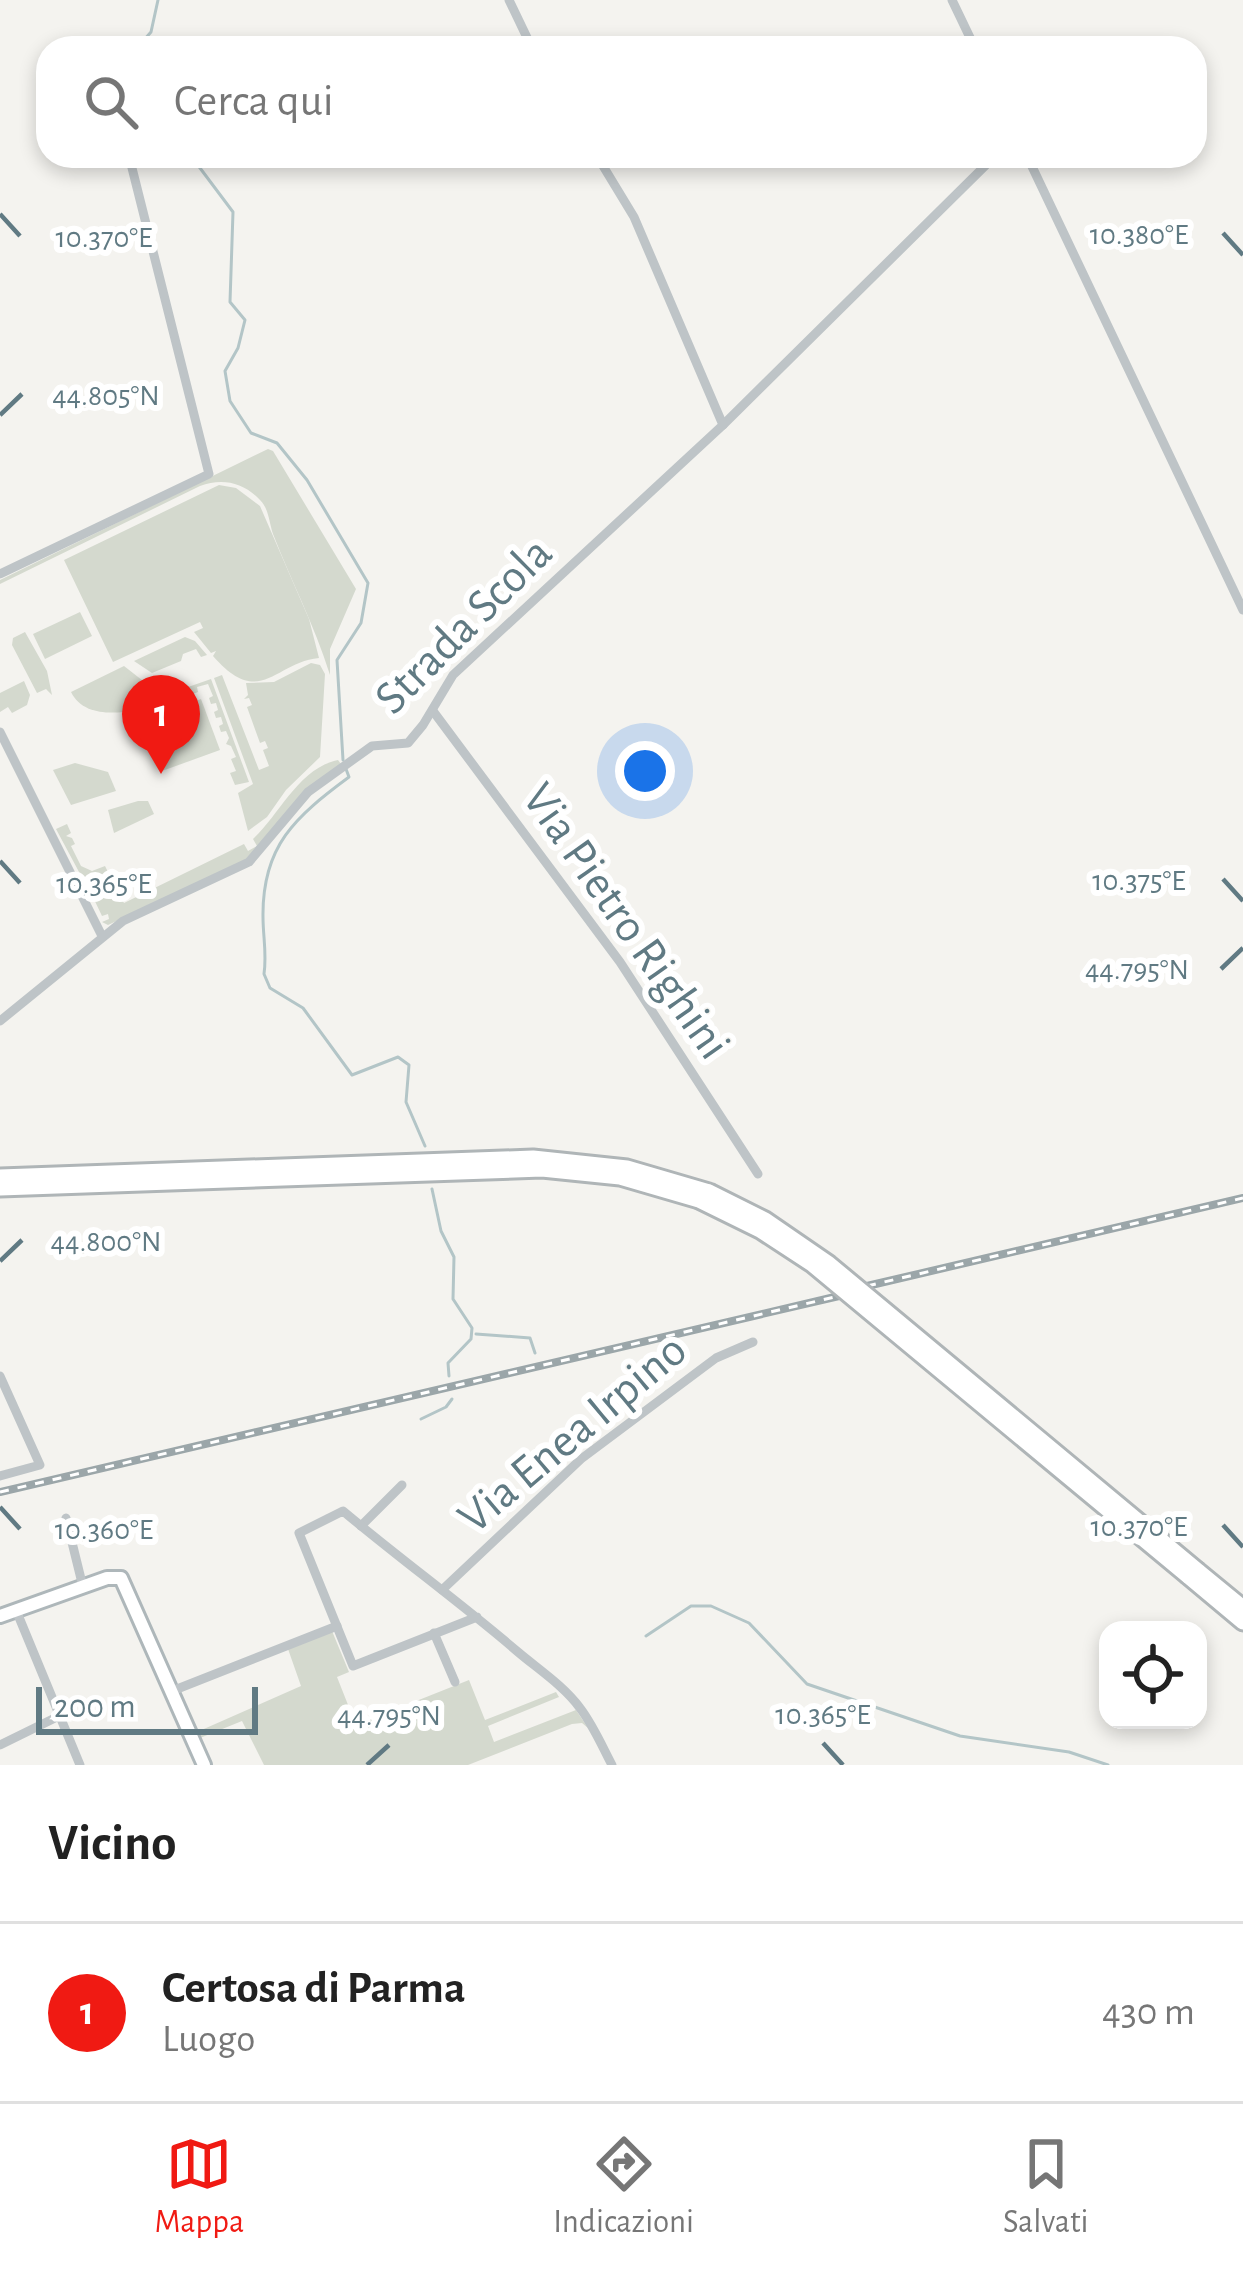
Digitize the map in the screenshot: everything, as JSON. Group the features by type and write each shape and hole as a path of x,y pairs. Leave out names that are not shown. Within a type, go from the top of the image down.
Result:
{"highway":[{"path":"0,1177 533,1158 627,1168 704,1196 812,1264 1193,1573 1243,1608"},
{"path":"0,1188 526,1169 620,1177 704,1196"},
{"path":"1193,1573 1243,1622"}],"street":[{"path":"509,0 526,36"},
{"path":"952,0 969,36"},
{"path":"0,574 209,474 132,168"},
{"path":"604,168 634,217 724,425"},
{"name":"Strada Scola","path":"0,1022 102,936 148,907 249,862 304,796 353,759 380,743 408,743 453,675 724,425 982,168"},
{"path":"1033,168 1243,610"},
{"name":"Via Pietro Righini","path":"433,711 620,962 758,1174"},
{"path":"0,732 102,936"},
{"name":"Via Enea Irpino","path":"442,1590 581,1459 716,1358 753,1342"},
{"path":"0,1376 40,1465 0,1476"},
{"path":"361,1526 402,1484"},
{"path":"477,1617 353,1666 299,1533 343,1510 477,1617 580,1707 612,1765"},
{"path":"66,1518 83,1587"},
{"path":"0,1616 114,1577 122,1580 204,1765"},
{"path":"16,1610 80,1765"},
{"path":"172,1691 337,1627"},
{"path":"434,1633 454,1682"},
{"path":"2,1744 59,1715"}],"shaded area":[{"path":"268,449 356,589 330,649 330,675 265,507 247,489 232,483 200,486 0,584 0,580"},
{"path":"219,485 236,488 260,506 309,619 319,658 267,679 243,680 229,672 213,656 216,651 211,653 194,632 203,628 200,622 113,662 64,560"},
{"path":"80,612 92,636 45,659 33,634"},
{"path":"25,632 47,671 52,695 46,689 37,693 12,645 13,638"},
{"path":"185,637 207,655 201,657 196,649 152,673 134,661"},
{"path":"311,663 320,665 325,674 320,757 286,790 267,817 248,831 238,793 253,784 214,678 222,675 259,770 269,766 263,750 268,748 265,741 260,743 247,707 252,705 249,698 244,699 246,683 274,682"},
{"path":"124,666 147,684 124,712 93,710 71,692"},
{"path":"211,679 249,782 235,785 230,773 236,771 231,759 236,757 226,744 226,731 221,732 223,724 221,717 216,718 218,710 216,703 211,704 208,684 197,687 193,694 191,690 179,698 169,695 134,708 150,689 160,685 171,693"},
{"path":"24,681 30,695 27,705 12,713 8,707 0,712 0,693"},
{"path":"201,699 220,750 162,771 144,720"},
{"path":"338,760 341,764 251,858 108,925 102,922 109,919 108,914 102,916 91,893 100,894 99,889 112,881 124,903 244,844 248,851 257,846 253,839 301,782"},
{"path":"75,763 108,772 116,791 71,805 53,770"},
{"path":"148,801 154,814 114,833 108,810"},
{"path":"67,824 71,833 66,836 75,844 71,846 81,866 92,871 105,866 109,874 86,885 56,829"},
{"path":"332,1631 349,1672 337,1677 356,1725 469,1680 485,1720 556,1692 559,1697 488,1726 494,1742 576,1710 588,1728 572,1724 468,1765 264,1765 242,1721 200,1738 197,1732 301,1686 288,1649"}],"waterway":[{"path":"148,36 158,0"},
{"path":"200,168 233,212 230,302 245,320 238,348 225,371 230,401 251,433 277,443 307,480 368,583 361,623 337,660 343,760"},
{"path":"346,769 349,777 285,835 268,871 264,974 270,988 303,1008 352,1075 398,1057 409,1065 406,1102 425,1146"},
{"path":"432,1189 441,1231 454,1257 453,1299 472,1328 471,1339 448,1363 449,1376"},
{"path":"476,1334 530,1338 535,1353"},
{"path":"421,1419 452,1399"},
{"path":"646,1636 691,1606 711,1606 749,1623 807,1684 960,1736 1069,1752 1108,1765"}],"railway":[{"path":"867,1286 1243,1198"},
{"path":"0,1492 839,1296"}],"place":[{"name":"Certosa di Parma","path":"161,774"}]}
